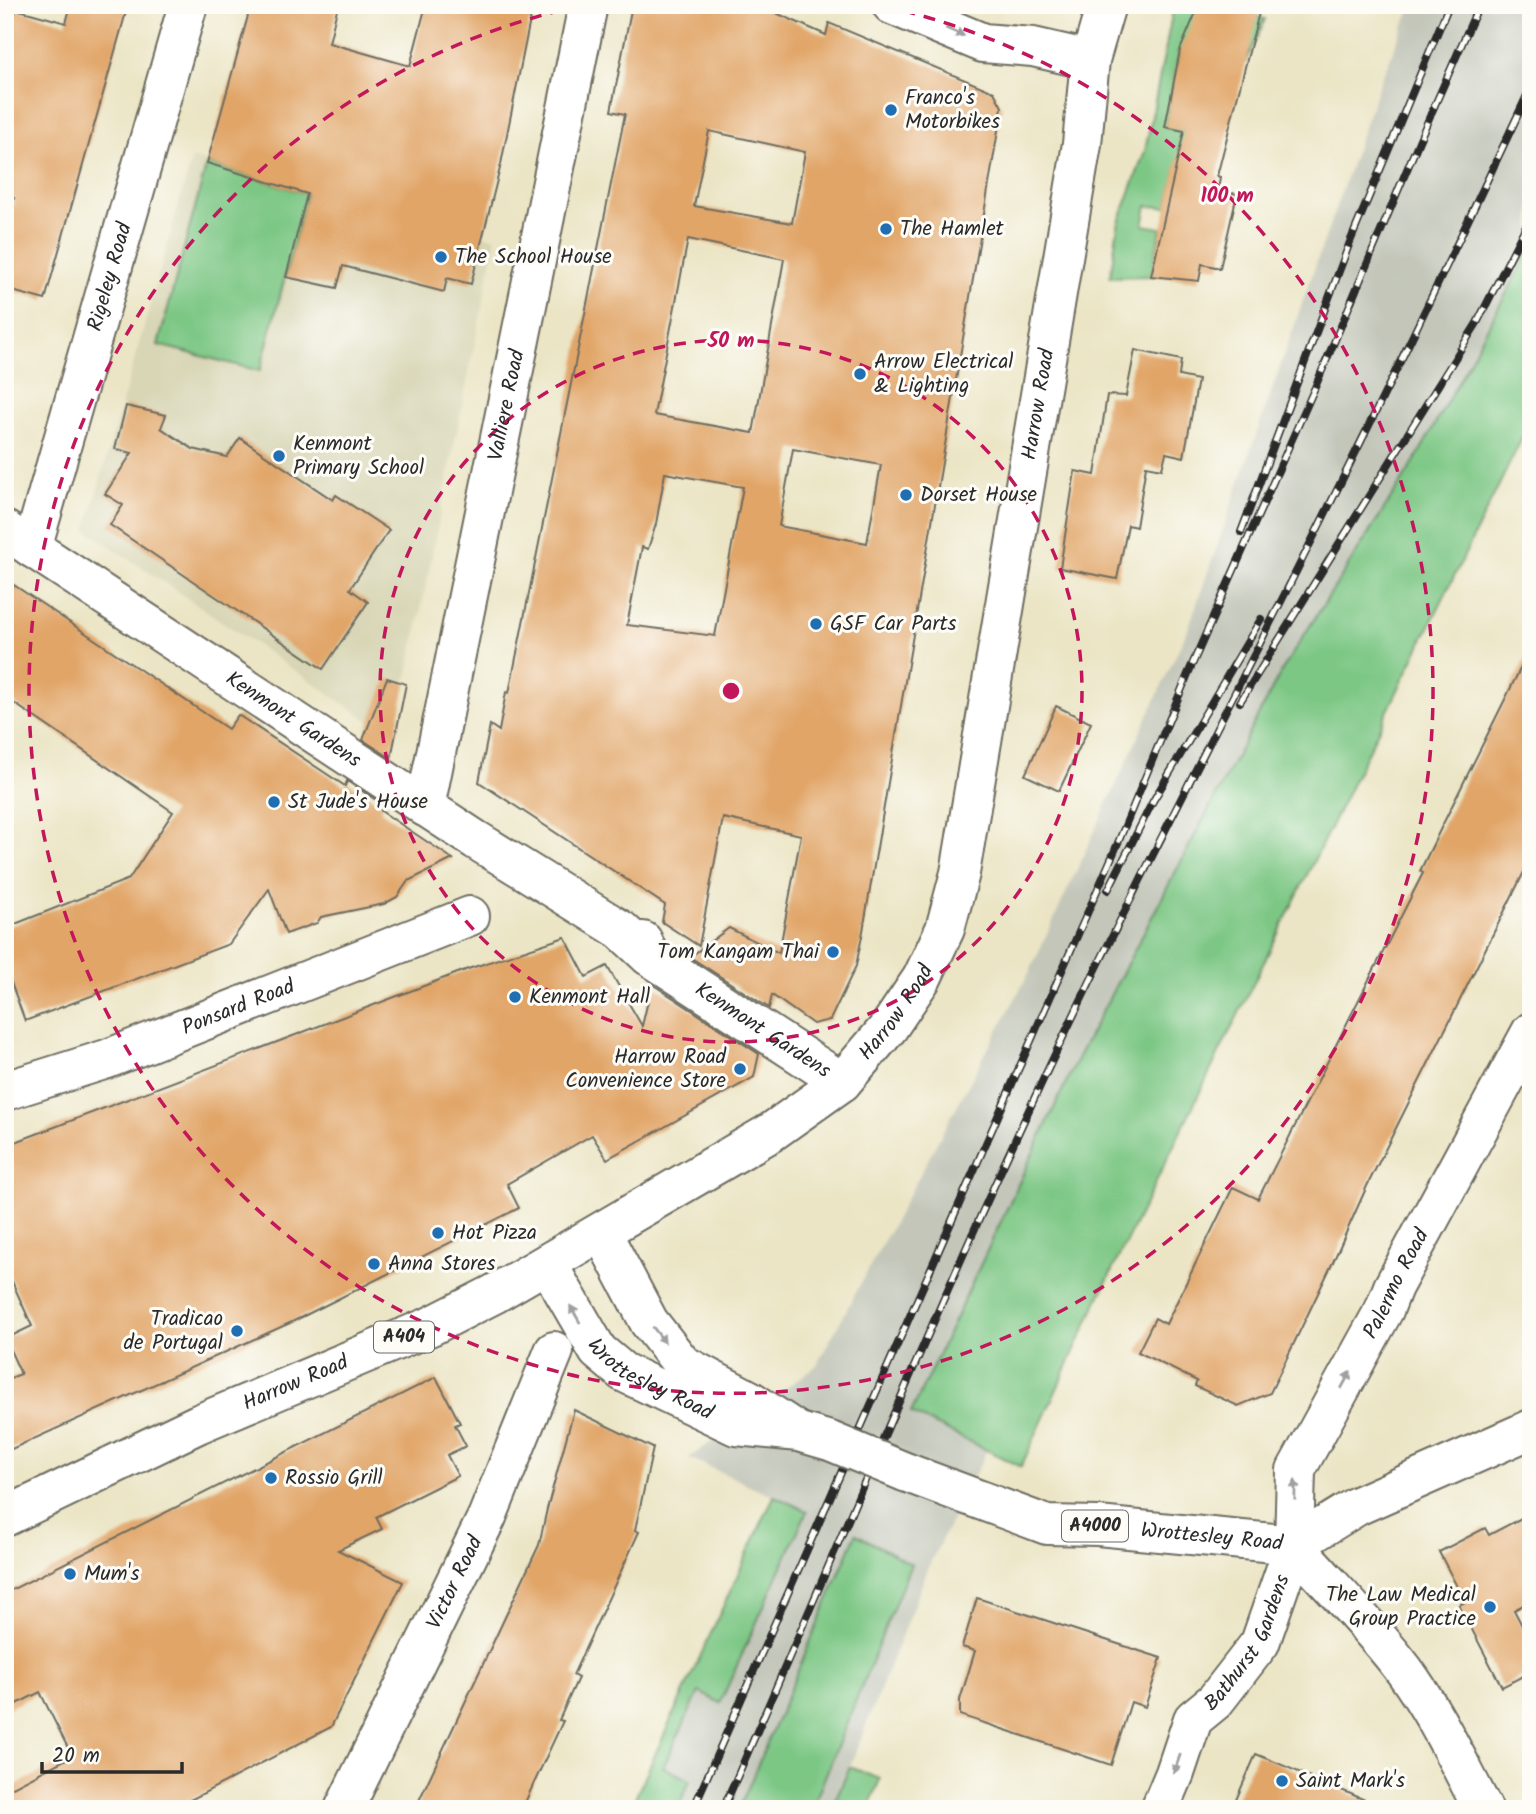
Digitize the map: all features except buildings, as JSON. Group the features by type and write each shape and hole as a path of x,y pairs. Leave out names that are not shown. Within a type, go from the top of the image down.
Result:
{"street":[{"name":"Rigeley Road","path":"19,539 188,5"},
{"name":"Valliere Road","path":"425,807 588,5"},
{"path":"892,5 983,43 1033,47 1090,60"},
{"name":"Harrow Road","path":"5,1517 198,1424 431,1325 548,1265 770,1133 842,1082 889,1027 922,978 945,929 960,873 1082,144 1090,60 1106,5"},
{"name":"Kenmont Gardens","path":"19,539 425,807 621,930 842,1082"},
{"name":"Ponsard Road","path":"5,1091 107,1059 470,916"},
{"name":"Palermo Road","path":"1294,1545 1296,1470 1531,1032"},
{"name":"Wrottesley Road","path":"602,1233 649,1322 682,1364 814,1437 1046,1525 1125,1528 1294,1545 1357,1506 1531,1429"},
{"name":"Wrottesley Road","path":"548,1265 598,1351 623,1372 736,1426 814,1437"},
{"name":"Victor Road","path":"344,1809 486,1517 554,1351"},
{"path":"1294,1545 1404,1670 1429,1709 1483,1809"},
{"name":"Bathurst Gardens","path":"1160,1809 1193,1719 1215,1701 1261,1643 1294,1545"}],"shaded area":[{"path":"1412,5 1531,5 1531,420 1101,1293 1021,1467 987,1450 931,1561 850,1766 880,1779 868,1809 630,1809 774,1496 689,1458 816,1366 1029,973 1188,629 1378,87"},
{"name":"Kenmont Primary School","path":"192,158 307,194 496,238 395,738 86,530"}],"green space":[{"path":"1174,5 1199,5 1198,9 1248,13 1265,19 1245,64 1179,53 1165,127 1204,134 1181,149 1167,207 1147,206 1143,225 1161,228 1151,276 1110,277 1118,225 1145,151"},
{"path":"207,163 307,194 260,371 158,345"},
{"path":"1531,248 1531,420 1101,1293 1021,1467 911,1413 1077,1059 1282,670 1416,459"},
{"path":"774,1496 807,1511 720,1703 699,1692 663,1767 690,1780 678,1809 630,1809"},
{"path":"856,1534 911,1564 812,1809 739,1809"},
{"path":"850,1767 880,1779 868,1809 831,1809"}],"railway":[{"path":"1241,532 1350,242 1449,5"},
{"path":"693,1809 1115,850 1188,674 1316,385 1479,5"},
{"path":"723,1809 929,1332 1058,1048 1433,295 1531,87"},
{"path":"1240,702 1477,323 1531,216"},
{"path":"1108,890 1153,801 1261,619"}],"place":[{"name":"Franco's Motorbikes","path":"891,110"},
{"name":"The Hamlet","path":"886,229"},
{"name":"The School House","path":"441,257"},
{"name":"Arrow Electrical & Lighting","path":"860,374"},
{"name":"Kenmont Primary School","path":"279,456"},
{"name":"Dorset House","path":"906,495"},
{"name":"GSF Car Parts","path":"816,624"},
{"name":"St Jude's House","path":"274,802"},
{"name":"Tom Kangam Thai","path":"833,952"},
{"name":"Kenmont Hall","path":"515,997"},
{"name":"Harrow Road Convenience Store","path":"740,1069"},
{"name":"Hot Pizza","path":"438,1233"},
{"name":"Anna Stores","path":"374,1264"},
{"name":"Tradicao de Portugal","path":"237,1331"},
{"name":"Rossio Grill","path":"271,1478"},
{"name":"Mum's","path":"70,1574"},
{"name":"The Law Medical Group Practice","path":"1490,1607"},
{"name":"Saint Mark's","path":"1282,1781"}]}
